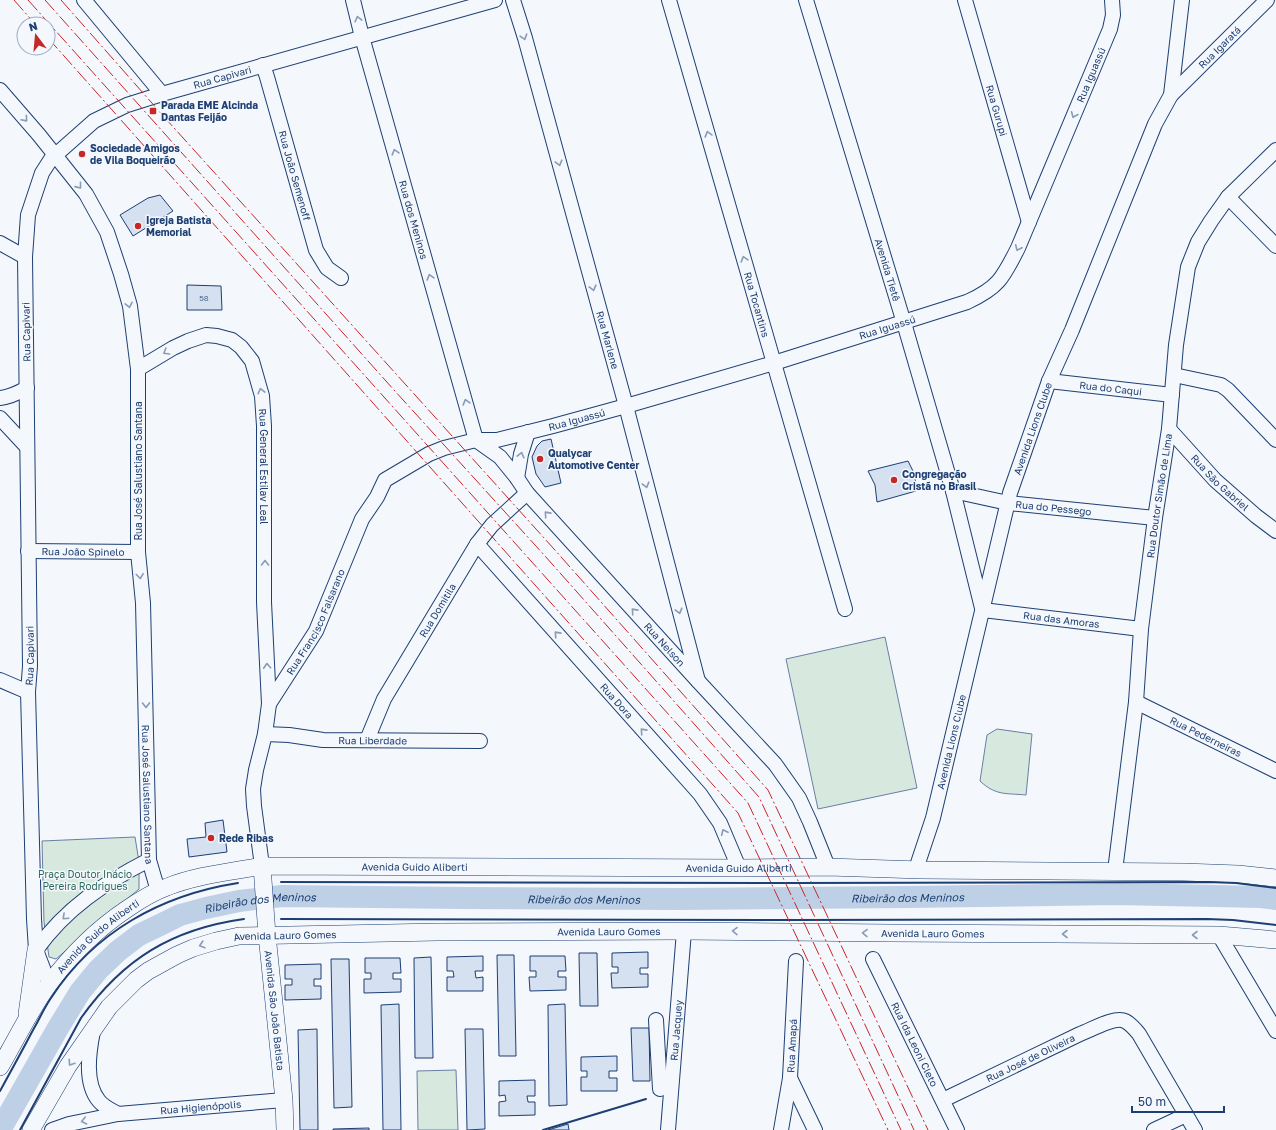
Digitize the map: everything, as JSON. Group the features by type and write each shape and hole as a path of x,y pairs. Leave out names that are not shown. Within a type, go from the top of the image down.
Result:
{"main road":[{"name":"Avenida Guido Aliberti","path":"0,1067 49,984 90,938 115,917 140,900 167,887 195,878 262,873 828,867 916,869"},
{"path":"916,869 1238,874 1276,878"},
{"name":"Avenida São João Batista","path":"262,873 266,929 284,1100 285,1130"},
{"name":"Avenida Lauro Gomes","path":"31,1130 68,1066 109,1007 136,980 148,971 193,948 266,929 437,932 684,931 891,934 1218,935 1276,940"},
{"path":"26,1022 36,950"}],"street":[{"path":"84,0 162,94"},
{"name":"Rua dos Meninos","path":"353,0 362,38 476,440"},
{"name":"Rua Capivari","path":"49,984 36,950 28,692 30,666 25,257 28,215 42,173 50,159 94,121 127,105 495,0"},
{"name":"Rua Marlene","path":"513,0 525,38 626,406 698,681"},
{"name":"Rua Tocantins","path":"669,0 846,609"},
{"name":"Avenida Tietê","path":"806,0 904,322 953,491 983,610"},
{"name":"Rua Gurupi","path":"965,0 1030,222"},
{"name":"Rua Iguassú","path":"476,440 497,440 626,406 774,363 967,302 983,295 995,286 1006,273 1030,222 1110,29 1113,15 1112,0"},
{"name":"Avenida Lions Clube","path":"916,869 934,818 1010,493 1049,381 1072,330 1155,124 1171,95 1182,0"},
{"name":"Rua Igaratá","path":"1171,95 1267,0"},
{"name":"Rua João Semenoff","path":"263,65 316,250 327,268 341,278"},
{"name":"Rua José Salustiano Santana","path":"0,90 39,135 86,194 107,232 130,306 138,369 138,552 143,603 149,860 158,891"},
{"name":"Rua Doutor Simão de Lima","path":"1115,871 1136,702 1141,629 1155,518 1170,429 1176,345 1188,268 1198,242 1228,196 1276,150"},
{"path":"1228,196 1276,246"},
{"path":"0,243 25,257"},
{"name":"Rua General Estilav Leal","path":"138,369 173,348 206,335 232,340 241,347 252,361 262,396 264,426 264,602 269,704"},
{"path":"1174,374 1221,385 1228,390 1276,440"},
{"name":"Rua do Caqui","path":"1049,381 1172,395"},
{"path":"0,398 9,397 27,388"},
{"path":"0,418 27,447"},
{"name":"Rua São Gabriel","path":"1170,429 1215,480 1256,516 1276,531"},
{"path":"517,478 521,454 528,432"},
{"name":"Rua Nelson","path":"476,440 500,457 527,493 775,764 799,798 828,867"},
{"name":"Rua Francisco Falsarano","path":"262,873 253,789 265,734 269,704 316,631 362,520 377,497 385,480 429,454 444,448 476,440"},
{"name":"Rua do Pessego","path":"953,491 1008,503 1155,518"},
{"name":"Rua Domitila","path":"367,740 384,700 476,544 492,525 527,493"},
{"name":"Rua Dora","path":"476,544 700,794 720,823 739,868"},
{"name":"Rua João Spinelo","path":"28,551 138,552"},
{"name":"Rua das Amoras","path":"983,610 1141,629"},
{"path":"0,680 28,692"},
{"name":"Rua Pederneiras","path":"1136,702 1276,771"},
{"name":"Rua Liberdade","path":"265,734 289,735 323,740 480,741"},
{"path":"36,950 48,933 95,891 149,860"},
{"name":"Rua Jacquey","path":"668,1130 684,931"},
{"path":"1218,935 1276,1031"},
{"name":"Rua Ida Leoni Cleto","path":"873,959 957,1130"},
{"name":"Rua Amapá","path":"781,1130 790,1078 796,961"},
{"name":"Rua José de Oliveira","path":"943,1100 1080,1034 1119,1019 1124,1020 1131,1025 1139,1034 1186,1115"},
{"path":"656,1020 660,1089"},
{"path":"93,1031 89,1060 92,1085 95,1095 107,1108 118,1114"},
{"path":"790,1078 815,1130"},
{"name":"Rua Higienópolis","path":"52,1130 69,1124 118,1114 284,1100"},
{"path":"1154,1130 1186,1115 1195,1130"}],"green space":[{"path":"885,637 917,788 818,809 786,659"},
{"path":"997,729 1032,734 1026,795 1002,793 991,789 980,781 987,735"},
{"name":"Praça Doutor Inácio Pereira Rodrigues","path":"135,837 139,862 139,889 56,959 49,957 44,922 42,841"},
{"path":"456,1070 458,1130 418,1130 417,1071"}],"building":[{"name":"Igreja Batista Memorial","path":"160,195 173,211 133,236 120,215 148,198"},
{"path":"187,285 221,286 222,310 187,310"},
{"path":"551,439 561,483 545,487 536,474 532,457 537,446 542,441"},
{"name":"Congregação Cristã no Brasil","path":"908,461 915,475 916,491 877,502 875,485 868,471"},
{"name":"Rede Ribas","path":"223,820 227,852 189,857 187,839 206,837 205,823"},
{"path":"648,952 648,968 640,968 640,974 648,974 648,987 612,988 611,973 618,973 618,967 612,967 612,953"},
{"path":"579,953 597,953 598,1006 580,1006"},
{"path":"497,955 514,955 516,1056 499,1056"},
{"path":"483,956 483,971 475,971 476,978 483,977 483,991 447,991 447,977 454,977 453,971 447,971 447,957"},
{"path":"530,956 565,956 566,971 558,971 558,977 566,977 566,990 530,991 529,977 536,977 536,971 530,971"},
{"path":"431,957 433,1058 415,1058 414,958"},
{"path":"365,958 400,958 401,973 393,973 393,979 401,979 401,992 364,993 364,979 371,979 371,973 365,973"},
{"path":"331,959 349,959 352,1107 334,1108"},
{"path":"321,964 321,979 314,979 314,986 321,986 321,999 285,1000 285,985 292,985 292,979 285,979 285,965"},
{"path":"399,1004 401,1130 383,1130 381,1005"},
{"path":"565,1004 567,1105 549,1106 548,1005"},
{"path":"631,1028 649,1028 650,1081 633,1081"},
{"path":"317,1029 318,1130 300,1130 298,1030"},
{"path":"465,1029 483,1029 485,1129 467,1130"},
{"path":"617,1056 617,1071 609,1071 609,1078 617,1078 617,1091 581,1091 581,1077 587,1077 587,1071 581,1071 581,1057"},
{"path":"535,1080 535,1096 527,1096 528,1102 535,1102 535,1115 499,1116 499,1102 506,1101 505,1095 499,1096 499,1081"},
{"path":"568,1124 569,1130 548,1130"},
{"path":"369,1128 369,1130 333,1130 333,1129"}],"waterway":[{"name":"Ribeirão dos Meninos","path":"0,1130 80,992 98,970 118,951 139,935 180,915 239,901 282,896 679,899 1117,894 1261,897 1276,899"}],"wall":[{"path":"281,882 1208,882 1236,883 1276,888"},
{"path":"0,1091 48,1002 68,975 88,954 109,936 132,920 156,907 182,897 238,883"},
{"path":"20,1130 81,1018 97,997 114,979 132,963 151,950 172,939 194,930 244,919"},
{"path":"281,919 1207,919 1233,920 1276,925"},
{"path":"543,1130 646,1099"}],"power":[{"path":"14,0 28,16"},
{"path":"28,0 748,803 901,1130"},
{"path":"45,0 394,390 545,556 759,797 914,1130"},
{"path":"61,0 166,119 554,549 768,790 928,1130"},
{"path":"56,47 738,813 888,1130"}],"place":[{"name":"Parada EME Alcinda Dantas Feijão","path":"153,111"},
{"name":"Sociedade Amigos de Vila Boqueirão","path":"82,154"},
{"name":"Igreja Batista Memorial","path":"138,226"},
{"name":"Qualycar Automotive Center","path":"540,459"},
{"name":"Congregação Cristã no Brasil","path":"894,480"},
{"name":"Rede Ribas","path":"211,838"}]}
